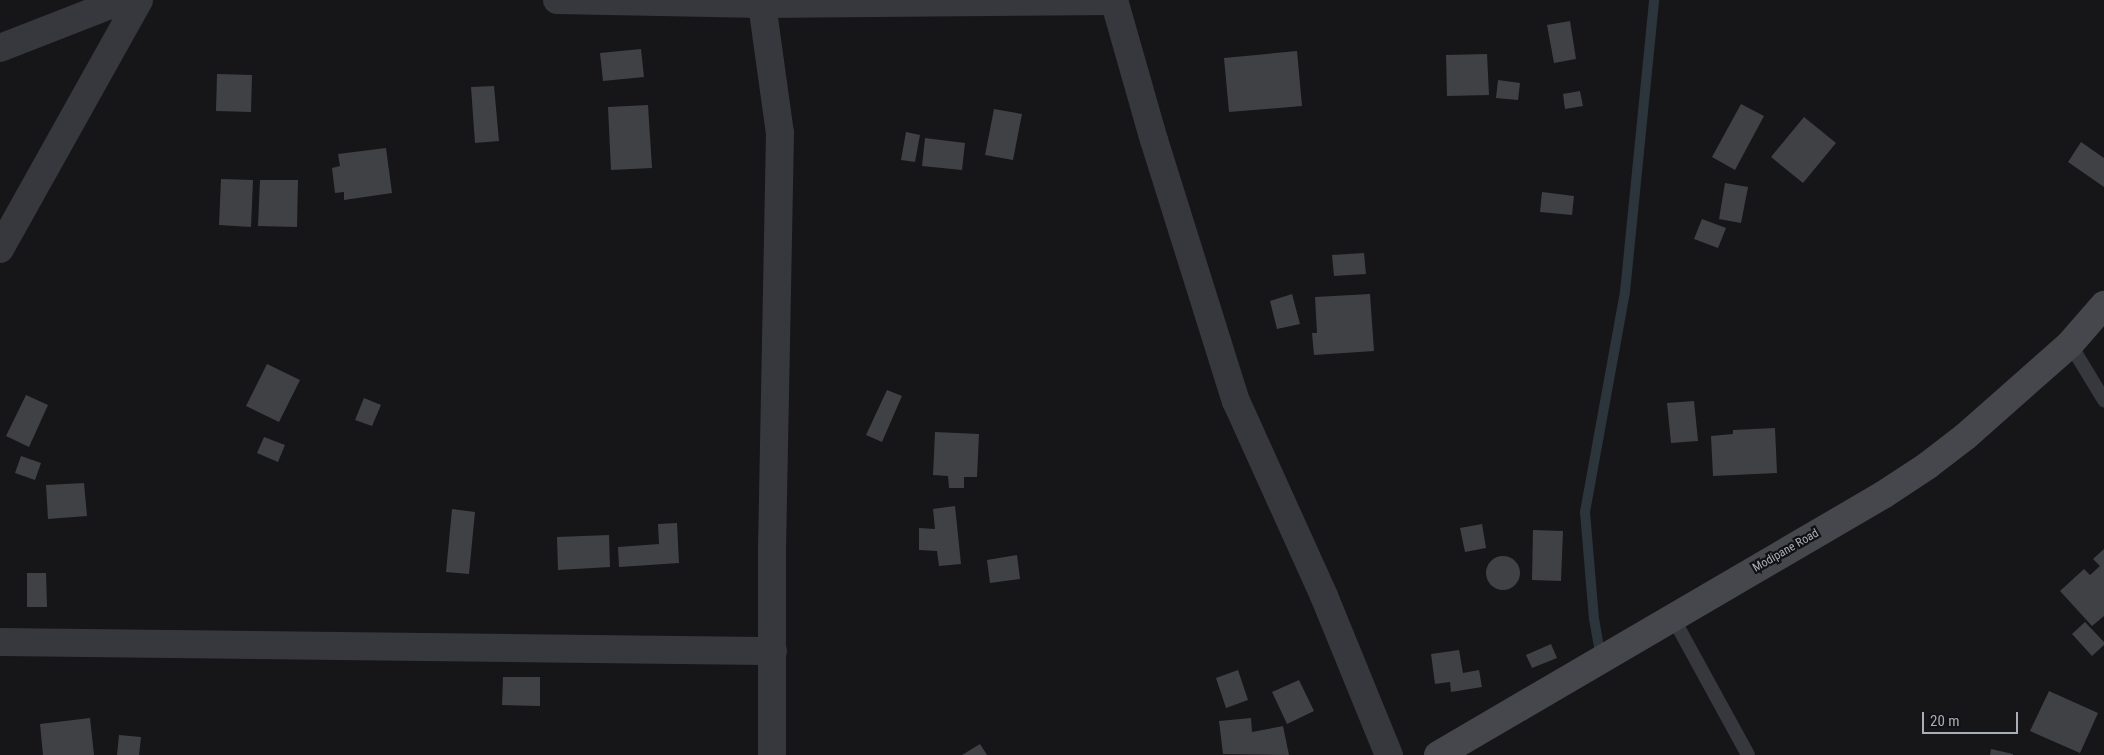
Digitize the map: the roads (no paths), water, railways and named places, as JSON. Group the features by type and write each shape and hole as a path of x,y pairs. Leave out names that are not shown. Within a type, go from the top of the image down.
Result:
{"main road":[{"name":"Modipane Road","path":"1438,755 1672,616 1883,495 1926,466 1966,436 2070,344 2104,305"}],"street":[{"path":"557,0 762,4 1114,1 1154,140 1236,402 1324,596 1389,755"},
{"path":"0,48 124,1"},
{"path":"0,249 124,1"},
{"path":"762,4 780,133 772,548 772,755"},
{"path":"0,642 772,651"}],"lane":[{"path":"2070,344 2104,400"},
{"path":"1672,616 1748,755"}],"waterway":[{"path":"1599,647 1594,619 1585,512 1625,292 1654,0"}]}
